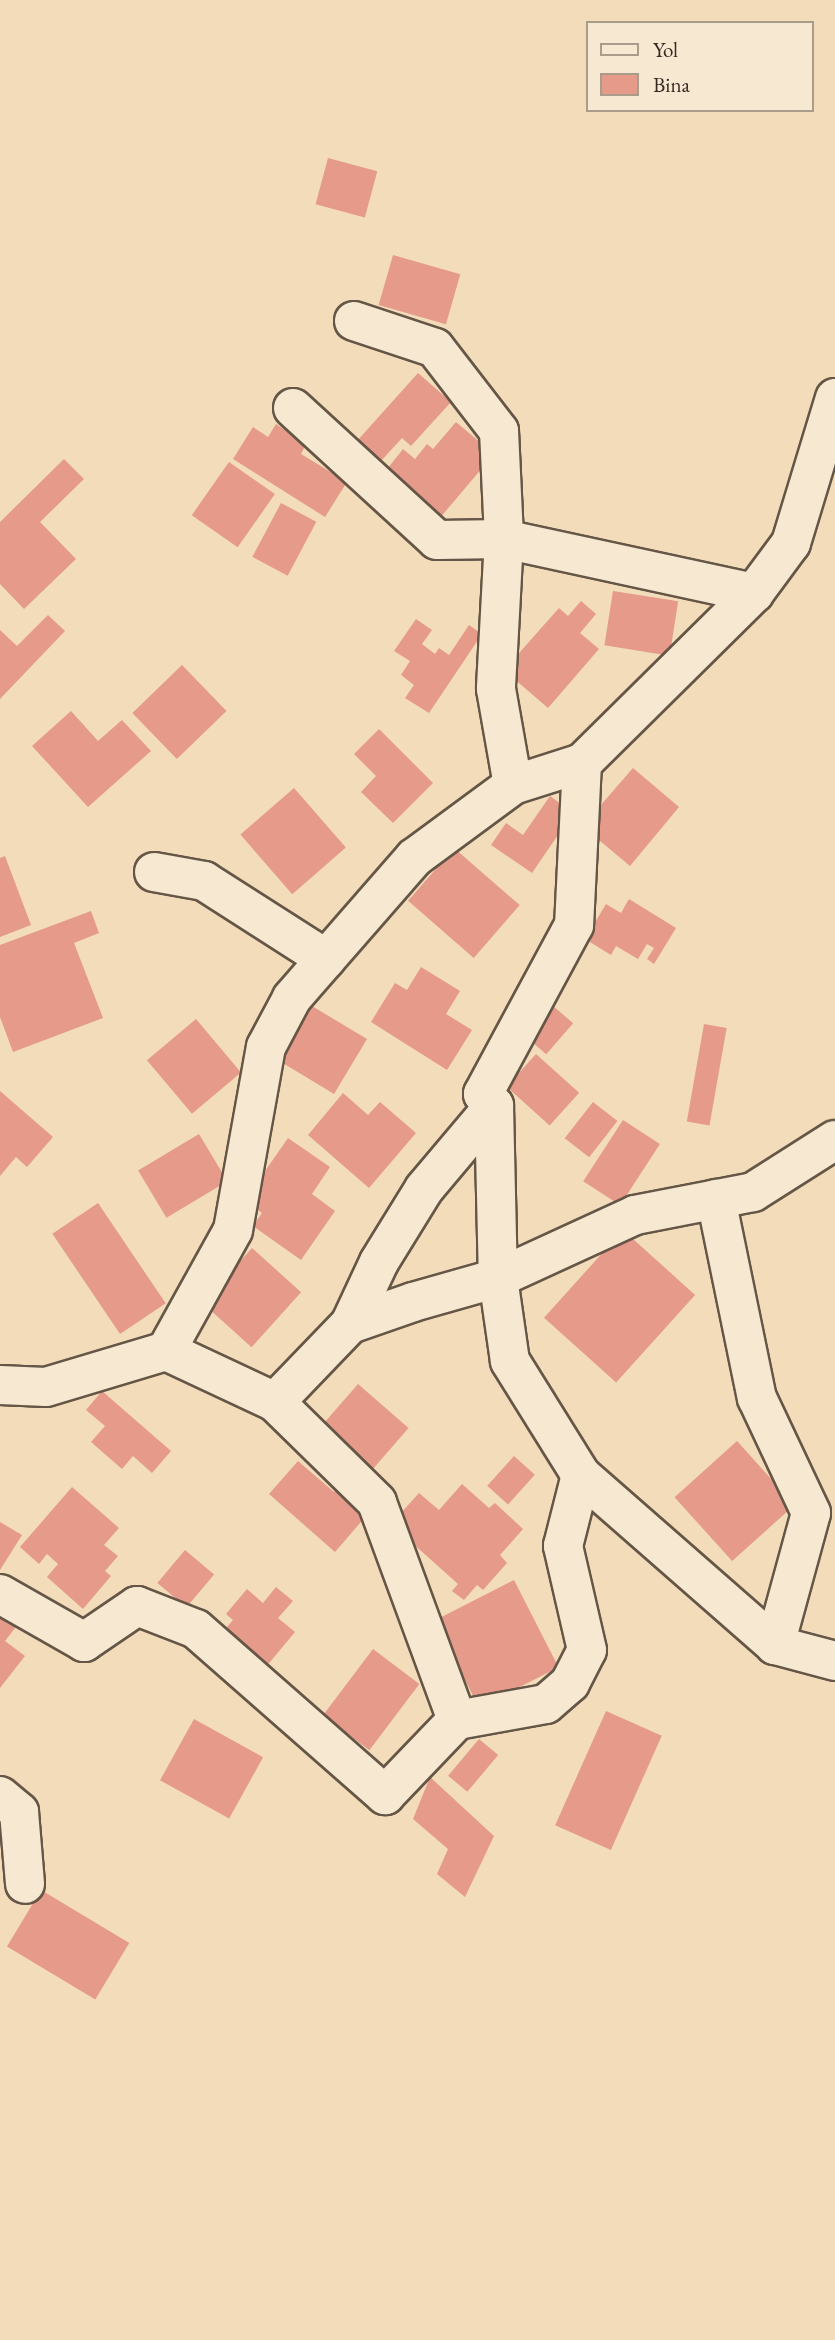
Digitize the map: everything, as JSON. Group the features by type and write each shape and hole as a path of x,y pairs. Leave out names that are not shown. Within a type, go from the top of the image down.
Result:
{"street":[{"path":"354,321 435,348 499,431 504,539 496,689 513,785"},
{"path":"166,1351 233,1230 267,1047 292,998 414,858 513,785 582,763 754,593 790,543 835,398"},
{"path":"293,408 436,540 504,539 754,593"},
{"path":"582,763 574,925 483,1094 494,1106 498,1278 510,1361 581,1475 775,1645 835,1661"},
{"path":"154,872 204,881 326,959"},
{"path":"275,1402 351,1324 379,1262 424,1189 494,1106"},
{"path":"351,1324 413,1302 498,1278 635,1215 753,1192 835,1140"},
{"path":"716,1199 757,1398 811,1513 775,1645"},
{"path":"0,1385 46,1387 166,1351 275,1402 377,1502 457,1720"},
{"path":"0,1594 84,1642 137,1606 196,1629 385,1795 457,1720 546,1704 570,1683 587,1650 563,1546 581,1475"},
{"path":"0,1796 19,1812 25,1884"}],"building":[{"path":"328,158 377,171 365,218 316,204"},
{"path":"393,255 460,274 446,324 379,305"},
{"path":"418,373 451,402 411,446 402,438 371,472 348,451"},
{"path":"456,422 494,454 439,519 384,473 403,449 415,459 427,444 433,449"},
{"path":"276,424 306,444 301,454 347,482 325,517 233,459 253,427 268,437"},
{"path":"64,459 84,479 40,522 76,559 24,609 0,584 0,522"},
{"path":"229,462 275,494 238,547 192,515"},
{"path":"281,503 316,522 288,576 252,557"},
{"path":"613,591 678,601 670,656 604,645"},
{"path":"581,601 596,614 580,633 599,649 548,708 504,670 559,608 568,616"},
{"path":"48,615 65,631 0,699 0,630 17,646"},
{"path":"416,619 432,630 422,644 435,654 439,648 449,655 469,625 482,634 429,713 405,698 414,685 401,675 410,661 394,651"},
{"path":"182,665 226,711 177,759 132,713"},
{"path":"71,711 98,741 122,720 151,751 88,807 32,746"},
{"path":"379,729 433,783 393,823 361,792 376,776 354,754"},
{"path":"633,768 679,807 630,866 599,840 593,814"},
{"path":"294,788 346,848 292,894 240,835"},
{"path":"550,796 573,813 532,873 491,845 506,823 523,835"},
{"path":"454,848 520,905 474,958 408,901"},
{"path":"5,856 31,925 0,937 0,858"},
{"path":"629,899 676,928 654,964 647,959 654,948 647,944 638,959 616,946 611,955 585,939 606,904 621,913"},
{"path":"91,911 99,933 74,943 103,1018 13,1052 0,1017 0,945"},
{"path":"421,967 460,991 446,1014 472,1030 447,1070 371,1022 395,983 407,990"},
{"path":"307,1003 367,1039 334,1094 274,1058"},
{"path":"552,1005 573,1023 546,1054 525,1036"},
{"path":"196,1019 241,1073 192,1114 147,1060"},
{"path":"704,1024 727,1028 709,1125 687,1121"},
{"path":"536,1054 579,1093 550,1126 507,1087"},
{"path":"0,1091 53,1137 27,1167 16,1157 0,1176"},
{"path":"343,1093 368,1115 380,1102 416,1133 369,1188 308,1135"},
{"path":"593,1102 617,1121 589,1157 565,1138"},
{"path":"623,1120 660,1144 620,1205 583,1181"},
{"path":"199,1134 227,1181 166,1218 138,1171"},
{"path":"288,1138 330,1167 312,1194 335,1211 301,1260 253,1226 262,1213 245,1200"},
{"path":"98,1203 166,1303 120,1334 52,1234"},
{"path":"623,1230 695,1295 616,1383 544,1318"},
{"path":"252,1248 301,1292 252,1347 202,1303"},
{"path":"358,1384 409,1428 368,1475 317,1431"},
{"path":"102,1391 171,1451 152,1473 133,1456 122,1469 91,1442 105,1426 86,1410"},
{"path":"737,1441 795,1505 732,1561 675,1497"},
{"path":"514,1456 535,1475 508,1504 487,1486"},
{"path":"298,1461 334,1492 343,1482 373,1508 335,1552 269,1494"},
{"path":"462,1484 489,1508 495,1503 523,1529 500,1555 507,1563 483,1590 477,1585 464,1600 452,1591 458,1584 391,1524 419,1493 439,1510"},
{"path":"72,1487 119,1528 104,1545 118,1556 105,1571 111,1576 83,1609 47,1577 58,1564 47,1554 39,1564 20,1547"},
{"path":"0,1522 22,1535 0,1570"},
{"path":"185,1550 214,1574 186,1607 157,1583"},
{"path":"514,1580 558,1667 479,1708 435,1620"},
{"path":"276,1587 293,1601 278,1618 295,1632 265,1668 222,1633 233,1620 226,1614 247,1589 263,1603"},
{"path":"0,1602 22,1619 5,1641 25,1656 0,1688"},
{"path":"373,1649 419,1684 369,1750 323,1715"},
{"path":"606,1711 662,1736 611,1850 555,1825"},
{"path":"194,1719 263,1757 229,1819 160,1780"},
{"path":"479,1739 498,1755 467,1792 448,1776"},
{"path":"430,1777 494,1836 465,1897 437,1874 448,1849 413,1819"},
{"path":"41,1890 129,1943 95,2000 7,1947"}]}
